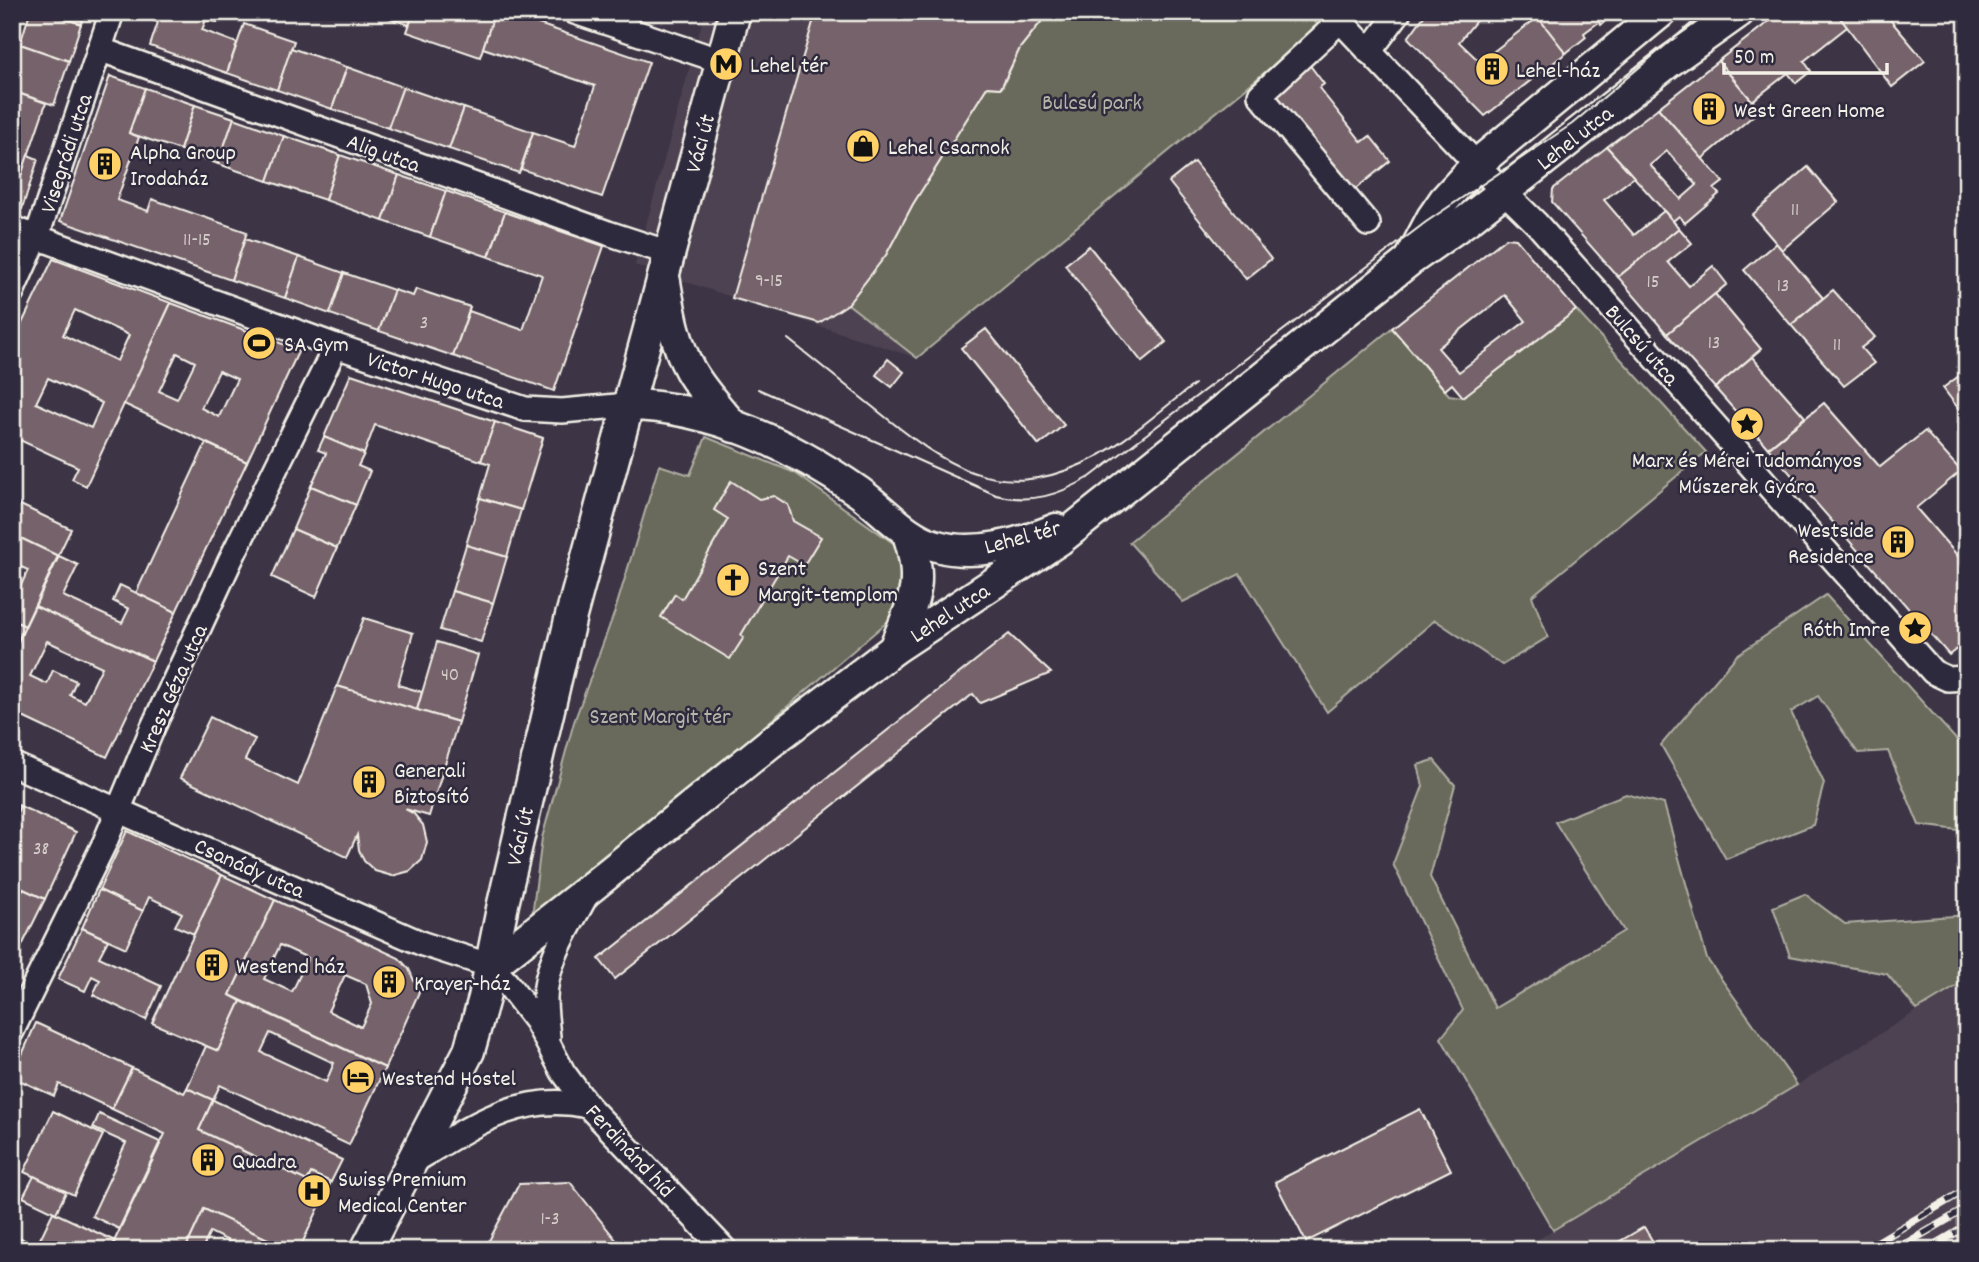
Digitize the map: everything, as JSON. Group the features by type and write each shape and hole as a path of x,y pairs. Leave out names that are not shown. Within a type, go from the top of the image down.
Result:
{"main road":[{"name":"Váci út","path":"366,1250 469,1051 477,1026 571,616 735,12"},
{"name":"Lehel utca","path":"1409,261 1445,199 1477,164 1661,12"},
{"name":"Lehel utca","path":"491,966 770,743 894,649 1059,540 1409,261 1504,192 1671,61 1739,12"},
{"name":"Váci út","path":"666,263 674,330 685,360 698,382 734,427"},
{"path":"628,405 653,405 675,409 734,427"},
{"name":"Lehel tér","path":"734,427 830,473 888,515 908,534 936,546 957,549 1005,546 1037,537 1095,512"},
{"path":"894,649 915,597 918,578 908,534"}],"street":[{"name":"Visegrádi utca","path":"12,292 37,236 111,12"},
{"path":"575,12 721,61"},
{"path":"1369,52 1399,12"},
{"path":"1336,17 1261,94 1368,224"},
{"name":"Bulcsú utca","path":"1336,17 1537,224 1933,672 1958,679"},
{"name":"Alig utca","path":"99,49 608,233 666,263"},
{"name":"Victor Hugo utca","path":"12,228 336,346 525,409 562,411 628,405"},
{"name":"Kresz Géza utca","path":"12,1031 119,809 193,641 336,346"},
{"name":"Csanády utca","path":"12,764 423,943 491,966"},
{"name":"Ferdinánd híd","path":"548,1042 545,997 548,975 589,890"},
{"name":"Ferdinánd híd","path":"491,966 523,1003 564,1072 588,1106 725,1250"},
{"path":"411,1163 455,1136 517,1106 556,1101 588,1106"}],"shaded area":[{"path":"705,12 1335,12 917,358 635,265"},
{"path":"1967,980 1967,1250 1520,1250 1797,1085"}],"green space":[{"name":"Bulcsú park","path":"1049,12 1306,12 1320,27 917,358 848,304 886,255 913,204 987,87 1002,88 1020,48"},
{"path":"1576,310 1706,452 1532,596 1548,637 1502,665 1435,620 1327,712 1240,574 1183,602 1129,542 1392,328 1449,395 1463,397"},
{"name":"Szent Margit tér","path":"706,437 795,473 900,548 913,579 899,612 539,917 532,916 542,838 574,722 615,611 659,465 690,475"},
{"path":"1826,595 1960,744 1967,747 1967,870 1966,831 1919,825 1888,751 1858,753 1818,696 1791,712 1824,783 1813,825 1726,859 1661,745 1737,655"},
{"path":"1434,760 1455,785 1430,877 1495,1008 1624,931 1555,822 1626,794 1664,804 1707,959 1797,1085 1553,1230 1441,1038 1463,1010 1393,864 1423,786 1418,765"},
{"path":"1805,894 1845,924 1967,915 1967,980 1917,1010 1887,974 1790,956 1773,907"}],"building":[{"path":"30,12 47,12 81,24 69,61 20,44"},
{"path":"47,12 85,12 81,24"},
{"path":"138,12 238,12 229,20 206,20 202,30 237,43 227,73 150,46 158,22 137,15"},
{"path":"372,12 414,12 409,25"},
{"path":"414,12 495,12 480,57 407,32"},
{"path":"495,12 504,12 649,62 602,197 521,169 533,132 575,146 595,86 483,48"},
{"name":"Lehel Csarnok","path":"816,12 1049,12 1020,48 1001,88 987,87 913,204 886,255 848,304 819,323 732,298"},
{"name":"Lehel-ház","path":"1427,12 1483,12 1459,42 1480,62 1538,17 1566,53 1485,116 1408,38"},
{"path":"1545,12 1615,12 1601,25 1599,22 1584,33 1586,37 1566,53 1538,17"},
{"path":"1781,12 1836,12 1847,27 1804,61 1811,71 1796,83 1788,73 1752,101 1718,61"},
{"path":"1836,12 1891,12 1887,16 1925,61 1892,87"},
{"path":"1957,12 1967,12 1967,24"},
{"path":"244,24 294,41 277,90 227,73"},
{"path":"20,44 69,61 54,105 12,91 12,66"},
{"path":"291,48 347,67 332,109 277,90"},
{"path":"1306,60 1324,84 1319,88 1362,142 1370,136 1390,161 1348,195 1333,166 1290,113 1286,116 1266,92"},
{"name":"West Green Home","path":"1718,61 1760,110 1702,159 1658,108"},
{"path":"347,67 403,87 388,128 332,109"},
{"name":"Alpha Group Irodaház","path":"110,76 145,88 129,133 139,137 117,200 148,211 152,199 247,232 231,280 60,221"},
{"path":"403,87 464,108 449,149 388,128"},
{"path":"145,88 195,105 180,150 129,133"},
{"path":"12,91 46,103 17,188 12,187"},
{"path":"195,105 234,118 218,164 180,150"},
{"path":"464,108 533,132 519,173 449,149"},
{"path":"1658,108 1723,182 1714,189 1719,194 1685,223 1679,216 1673,221 1607,147","holes":["1667,151 1697,185 1681,199 1650,165"]},
{"path":"234,118 284,136 268,181 218,164"},
{"path":"284,136 340,155 325,200 268,181"},
{"path":"1607,147 1634,177 1604,200 1634,235 1664,211 1679,228 1618,277 1552,202 1553,189"},
{"path":"28,155 38,159 22,209 12,206 12,187 17,188"},
{"path":"340,155 399,175 383,221 325,200"},
{"path":"1194,162 1271,259 1246,279 1169,182"},
{"path":"1808,167 1838,202 1782,250 1752,215"},
{"path":"399,175 446,191 430,237 383,221"},
{"path":"446,191 505,212 489,257 430,237"},
{"path":"505,212 604,246 554,391 453,356 469,311 523,330 542,275 489,257"},
{"path":"1679,228 1692,243 1668,262 1689,286 1713,266 1727,284 1667,334 1618,277"},
{"path":"1506,238 1516,239 1576,310 1463,397 1452,384 1445,390 1392,328","holes":["1505,295 1526,321 1459,372 1438,348"]},
{"path":"245,239 299,257 285,298 231,280"},
{"path":"1776,243 1823,298 1791,325 1744,270"},
{"path":"1089,246 1166,342 1142,362 1065,265"},
{"path":"299,257 344,273 330,314 285,298"},
{"path":"53,259 171,303 86,486 72,479 78,467 20,440 15,452 12,451 12,344","holes":["75,310 129,335 117,361 63,335","48,378 102,403 91,428 36,403"]},
{"path":"344,273 394,290 379,331 330,314"},
{"path":"416,289 470,307 453,356 379,331 394,290 413,296"},
{"path":"1833,290 1875,337 1861,348 1874,363 1844,386 1791,325"},
{"path":"1715,294 1761,349 1715,388 1667,334"},
{"path":"171,303 299,350 247,462 124,404","holes":["177,353 195,362 177,399 159,391","219,371 237,379 219,417 201,408"]},
{"path":"986,329 1064,425 1039,445 961,348"},
{"path":"1752,357 1805,417 1768,448 1715,388"},
{"path":"888,359 904,372 892,387 876,375"},
{"path":"1967,370 1967,420 1943,388"},
{"path":"351,374 495,422 481,461 375,425 364,454 324,437"},
{"name":"Westside Residence","path":"1824,403 1880,467 1925,431 1961,471 1916,508 1964,563 1967,560 1967,641 1949,655 1768,448"},
{"path":"495,422 543,438 521,510 480,498 490,464 481,461"},
{"path":"324,437 364,454 358,466 370,471 356,505 311,486 326,453 318,450"},
{"path":"206,443 247,462 176,612 136,593"},
{"name":"Szent Margit-templom","path":"731,481 759,499 774,496 788,505 793,521 821,537 804,565 788,556 741,635 744,637 730,659 661,617 675,594 682,599 728,519 714,510"},
{"path":"311,486 356,505 337,548 293,529"},
{"path":"480,498 521,510 507,557 466,545"},
{"path":"12,501 71,529 58,556 12,534"},
{"path":"293,529 337,548 316,597 272,577"},
{"path":"12,534 58,556 25,626 12,620 12,592 17,594 28,570 12,563"},
{"path":"466,545 507,557 493,603 452,591"},
{"path":"59,556 78,565 63,596 122,623 129,609 113,601 120,585 176,612 153,661 35,606"},
{"path":"452,591 493,603 481,642 440,630"},
{"path":"35,606 153,661 107,757 12,712 12,654","holes":["47,641 102,667 85,702 70,695 76,681 53,670 47,684 30,676"]},
{"path":"364,618 413,633 398,685 422,692 417,710 337,686"},
{"path":"12,620 25,626 12,653"},
{"path":"1009,634 1051,673 980,703 973,694 615,979 599,959"},
{"path":"437,642 478,655 458,722 417,710"},
{"name":"Generali Biztosító","path":"337,686 458,722 429,816 405,809 414,814 423,825 427,842 422,860 410,871 392,876 375,871 364,861 357,835 347,857 180,778 210,717 255,739 245,760 298,785"},
{"path":"12,802 20,806 12,823"},
{"path":"20,806 76,832 45,899 12,884 12,866 18,855 12,853 12,823"},
{"path":"127,831 222,875 194,934 175,926 182,913 149,897 143,911 99,890"},
{"name":"Westend ház","path":"222,875 275,900 230,995 241,1001 218,1051 152,1023"},
{"path":"12,884 45,899 12,966"},
{"path":"99,890 143,911 126,948 82,928"},
{"name":"Krayer-ház","path":"275,900 399,958 409,969 419,992 385,1068 230,995","holes":["280,945 308,958 292,992 264,979","345,975 366,984 372,1004 361,1027 328,1011"]},
{"path":"82,928 108,940 99,957 161,986 146,1020 93,995 100,980 92,976 85,991 58,979"},
{"path":"241,1001 385,1068 349,1145 220,1085 213,1100 187,1088 206,1046 218,1051","holes":["270,1033 334,1063 326,1082 261,1052"]},
{"path":"36,1023 132,1068 112,1109 59,1084 54,1096 12,1077"},
{"name":"Quadra","path":"132,1068 184,1093 187,1088 213,1100 199,1130 307,1181 311,1173 331,1182 299,1250 291,1250 204,1209 185,1250 110,1250 165,1134 112,1109"},
{"path":"213,1100 342,1160 331,1182 311,1173 307,1181 199,1130"},
{"path":"1420,1109 1451,1170 1306,1242 1275,1182"},
{"path":"53,1111 103,1135 74,1195 24,1172"},
{"path":"99,1114 160,1142 119,1229 92,1216 126,1143 93,1128"},
{"path":"34,1176 66,1192 56,1213 23,1197"},
{"path":"570,1182 624,1250 484,1250 519,1184"},
{"path":"204,1209 291,1250 247,1250 210,1232 202,1250 185,1250"},
{"path":"53,1212 115,1241 110,1250 63,1250 40,1239"},
{"path":"1644,1227 1658,1250 1605,1250"}],"tram line":[{"path":"758,389 996,495 1022,499 1067,489 1090,477 1426,222 1572,124 1705,12"},
{"path":"788,339 926,448 949,462 997,478 1023,480 1051,475 1097,457 1195,384"}],"railway":[{"path":"1864,1250 1967,1189"},
{"path":"1895,1250 1967,1208"},
{"path":"1926,1250 1967,1226"},
{"path":"1958,1250 1967,1245"}],"place":[{"name":"Lehel tér","path":"726,64"},
{"name":"Lehel-ház","path":"1492,69"},
{"name":"West Green Home","path":"1709,109"},
{"name":"Lehel Csarnok","path":"863,146"},
{"name":"Alpha Group Irodaház","path":"105,164"},
{"name":"SA Gym","path":"259,343"},
{"name":"Marx és Mérei Tudományos Műszerek Gyára","path":"1747,424"},
{"name":"Westside Residence","path":"1898,542"},
{"name":"Szent Margit-templom","path":"733,580"},
{"name":"Róth Imre","path":"1915,628"},
{"name":"Generali Biztosító","path":"369,782"},
{"name":"Westend ház","path":"212,965"},
{"name":"Krayer-ház","path":"389,982"},
{"name":"Westend Hostel","path":"358,1077"},
{"name":"Quadra","path":"208,1160"},
{"name":"Swiss Premium Medical Center","path":"314,1191"}]}
